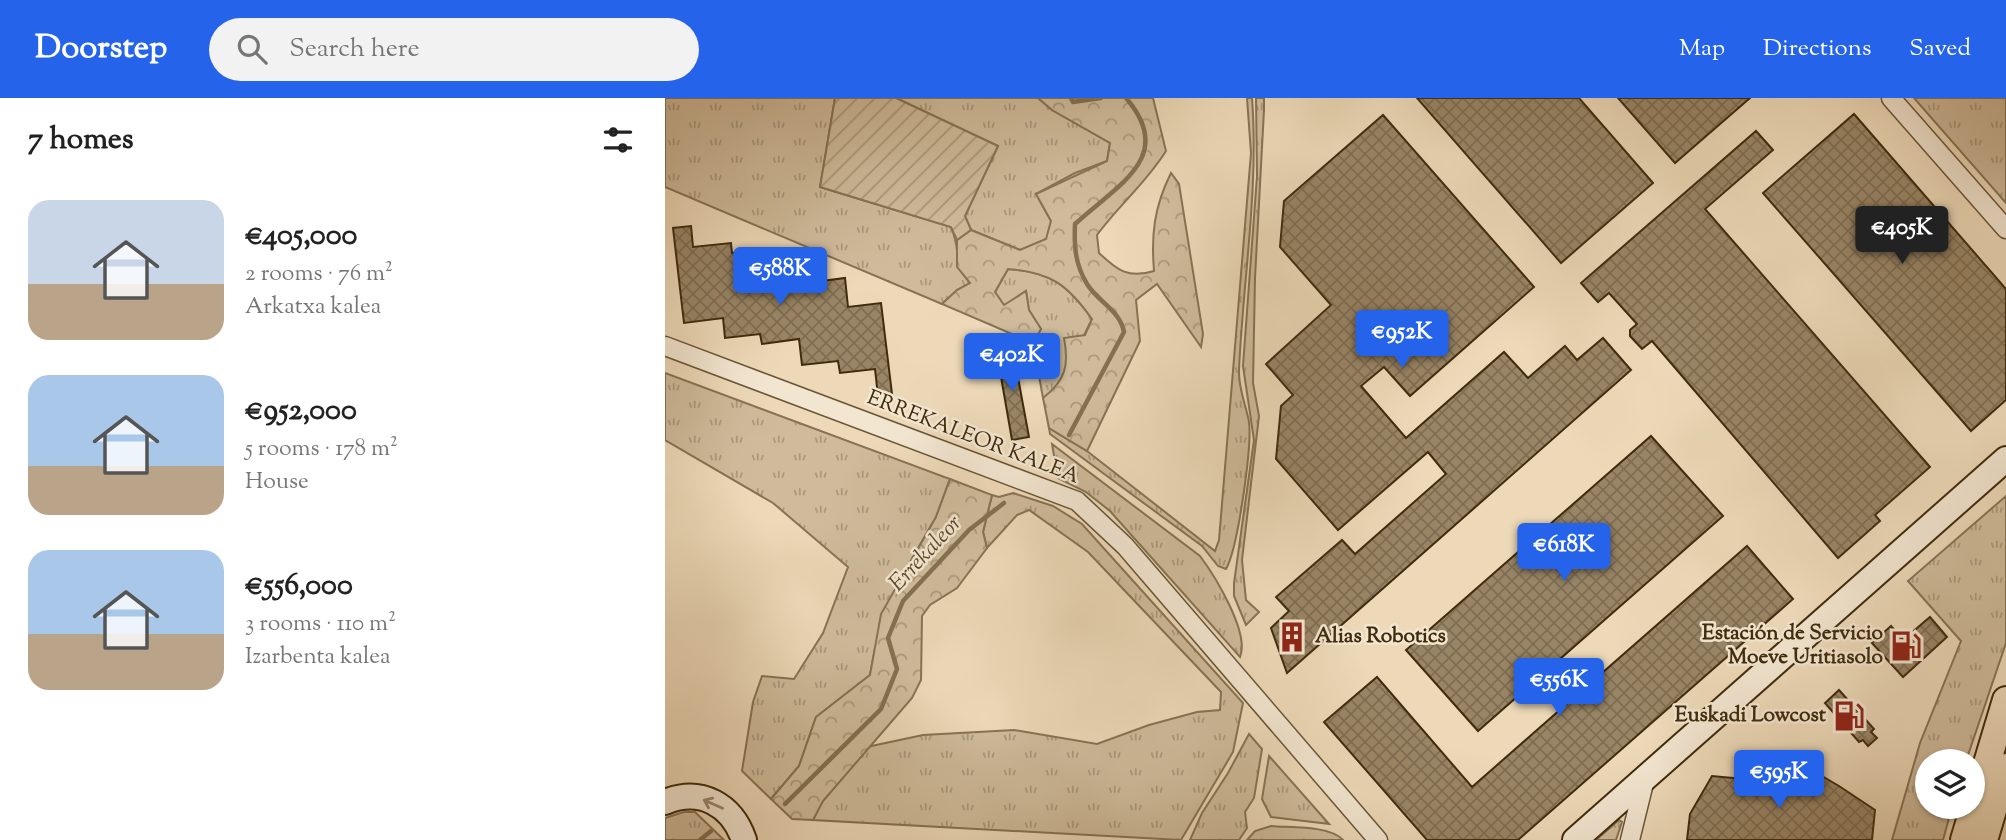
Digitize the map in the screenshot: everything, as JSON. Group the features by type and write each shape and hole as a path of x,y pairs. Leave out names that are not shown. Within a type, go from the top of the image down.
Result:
{"main road":[{"path":"1575,840 2006,459"},
{"path":"1963,840 2006,701"},
{"path":"1984,840 2006,767"},
{"path":"665,802 689,797 712,802 732,815 744,840"}],"street":[{"path":"1891,98 2006,229"},
{"name":"ERREKALEOR KALEA","path":"665,345 1077,501 1125,545 1378,840"},
{"path":"1630,840 1645,777"}],"green space":[{"path":"665,98 835,98 820,187 951,227 961,268 971,283 957,290 942,304 665,187"},
{"path":"835,98 896,98 998,146 965,216 971,230 957,240 951,227 820,187"},
{"path":"896,98 1038,98 1052,110 1110,143 1107,161 1075,173 1036,194 1051,221 1047,239 1020,250 971,230 965,216 998,146"},
{"path":"1038,98 1153,98 1166,151 1097,235 1099,253 1123,271 1137,274 1154,271 1155,221 1171,173 1179,184 1203,334 1201,347 1157,284 1136,300 1140,341 1087,451 1049,428 1043,398 1057,385 1064,371 1064,338 1085,335 1092,319 1075,297 1047,277 1008,269 995,292 1004,305 1026,291 1029,310 1041,329 1033,343 942,304 957,290 970,283 957,267 957,240 971,230 1020,250 1046,239 1051,221 1036,194 1107,161 1110,143 1052,110"},
{"path":"1247,98 1252,98 1254,132 1252,200 1239,377 1249,422 1249,435 1239,520 1226,569 1218,566 1202,546 1050,434 1049,428 1087,451 1215,551 1219,540 1251,153"},
{"path":"1256,98 1264,98 1253,383 1259,416 1242,560 1246,600 1259,612 1246,625 1234,596 1234,583 1254,440 1243,366 1257,176"},
{"path":"1914,98 2006,98 2006,203"},
{"path":"1008,269 1036,273 1057,282 1075,297 1092,319 1059,386 1043,398 1033,343 1041,329 1029,310 1026,291 1004,306 995,292"},
{"path":"665,373 950,479 936,517 902,576 875,648 870,675 816,717 799,766 771,799 742,771 753,702 762,676 794,679 823,633 848,567 773,503 665,440"},
{"path":"1052,444 1200,556 1222,590 1236,620 1242,647 1240,657 1110,511 1086,492 1058,478"},
{"path":"950,479 992,495 983,532 987,548 957,588 930,605 922,616 921,680 912,698 823,801 813,820 792,819 771,799 799,766 816,717 870,675 881,614 936,517"},
{"path":"1013,493 1053,506 1082,524 1243,703 1233,752 1181,840 813,820 822,801 867,747 923,735 1014,730 1097,744 1149,725 1197,712 1220,710 1221,692 1088,552 1029,510 1017,515 987,548 983,532 992,495 999,497"},
{"path":"2006,496 2006,643 1970,749 1918,749 1961,641 1908,581"},
{"path":"1249,734 1262,749 1254,798 1245,812 1247,828 1239,840 1190,840 1202,813"},
{"path":"1269,756 1329,824 1271,817 1262,799"},
{"path":"1915,760 1915,819 1949,819 1943,840 1892,840"},
{"path":"684,812 695,812 724,840 665,840 665,818"},
{"path":"1619,820 1622,822 1616,840 1596,840"},
{"path":"1271,826 1319,830 1337,835 1343,840 1247,840 1255,831"}],"building":[{"path":"1417,98 1579,98 1653,183 1561,263"},
{"path":"1618,98 1750,98 1675,163"},
{"path":"1854,114 2006,289 2006,400 1971,431 1763,193"},
{"path":"1383,115 1534,287 1410,396 1384,367 1361,386 1406,438 1504,352 1528,378 1565,346 1577,360 1603,338 1631,370 1287,673 1271,628 1289,611 1276,597 1342,540 1355,554 1446,474 1428,452 1338,530 1276,459 1281,406 1293,395 1266,364 1331,305 1280,247 1284,201"},
{"path":"1756,131 1773,150 1705,209 1930,467 1875,515 1880,521 1838,558 1652,341 1642,349 1630,336 1630,330 1637,324 1609,293 1598,302 1581,283"},
{"path":"691,226 693,247 731,243 732,253 767,249 770,276 806,272 807,283 845,278 848,307 881,303 892,394 878,396 875,369 840,373 838,361 802,365 799,339 762,344 760,334 725,338 723,318 684,323 673,228"},
{"path":"1012,345 1029,437 1012,440 996,348"},
{"path":"1651,436 1723,516 1478,731 1406,650"},
{"path":"1747,546 1793,599 1518,840 1427,840 1324,722 1377,677 1472,787"},
{"name":"Estación de Servicio Moeve Uritiasolo","path":"1930,617 1947,637 1903,677 1872,643 1891,626 1903,640"},
{"name":"Euskadi Lowcost","path":"1839,690 1874,729 1871,732 1877,738 1868,746 1863,740 1859,742 1825,703"},
{"path":"1767,770 1820,775 1875,810 1872,840 1687,840 1690,814 1712,776 1766,781"}],"waterway":[{"name":"Errekaleor","path":"1071,98 1073,102 1101,98"},
{"name":"Errekaleor","path":"1069,435 1124,332 1118,318 1083,277 1076,255 1075,224 1123,183 1143,154 1145,137 1140,119 1126,98"},
{"name":"Errekaleor","path":"785,804 881,709 897,669 888,638 903,601 969,530 1004,503"},
{"path":"700,840 711,831"}],"place":[{"name":"Alias Robotics","path":"1292,637"},
{"name":"Estación de Servicio Moeve Uritiasolo","path":"1906,646"},
{"name":"Euskadi Lowcost","path":"1849,716"}]}
